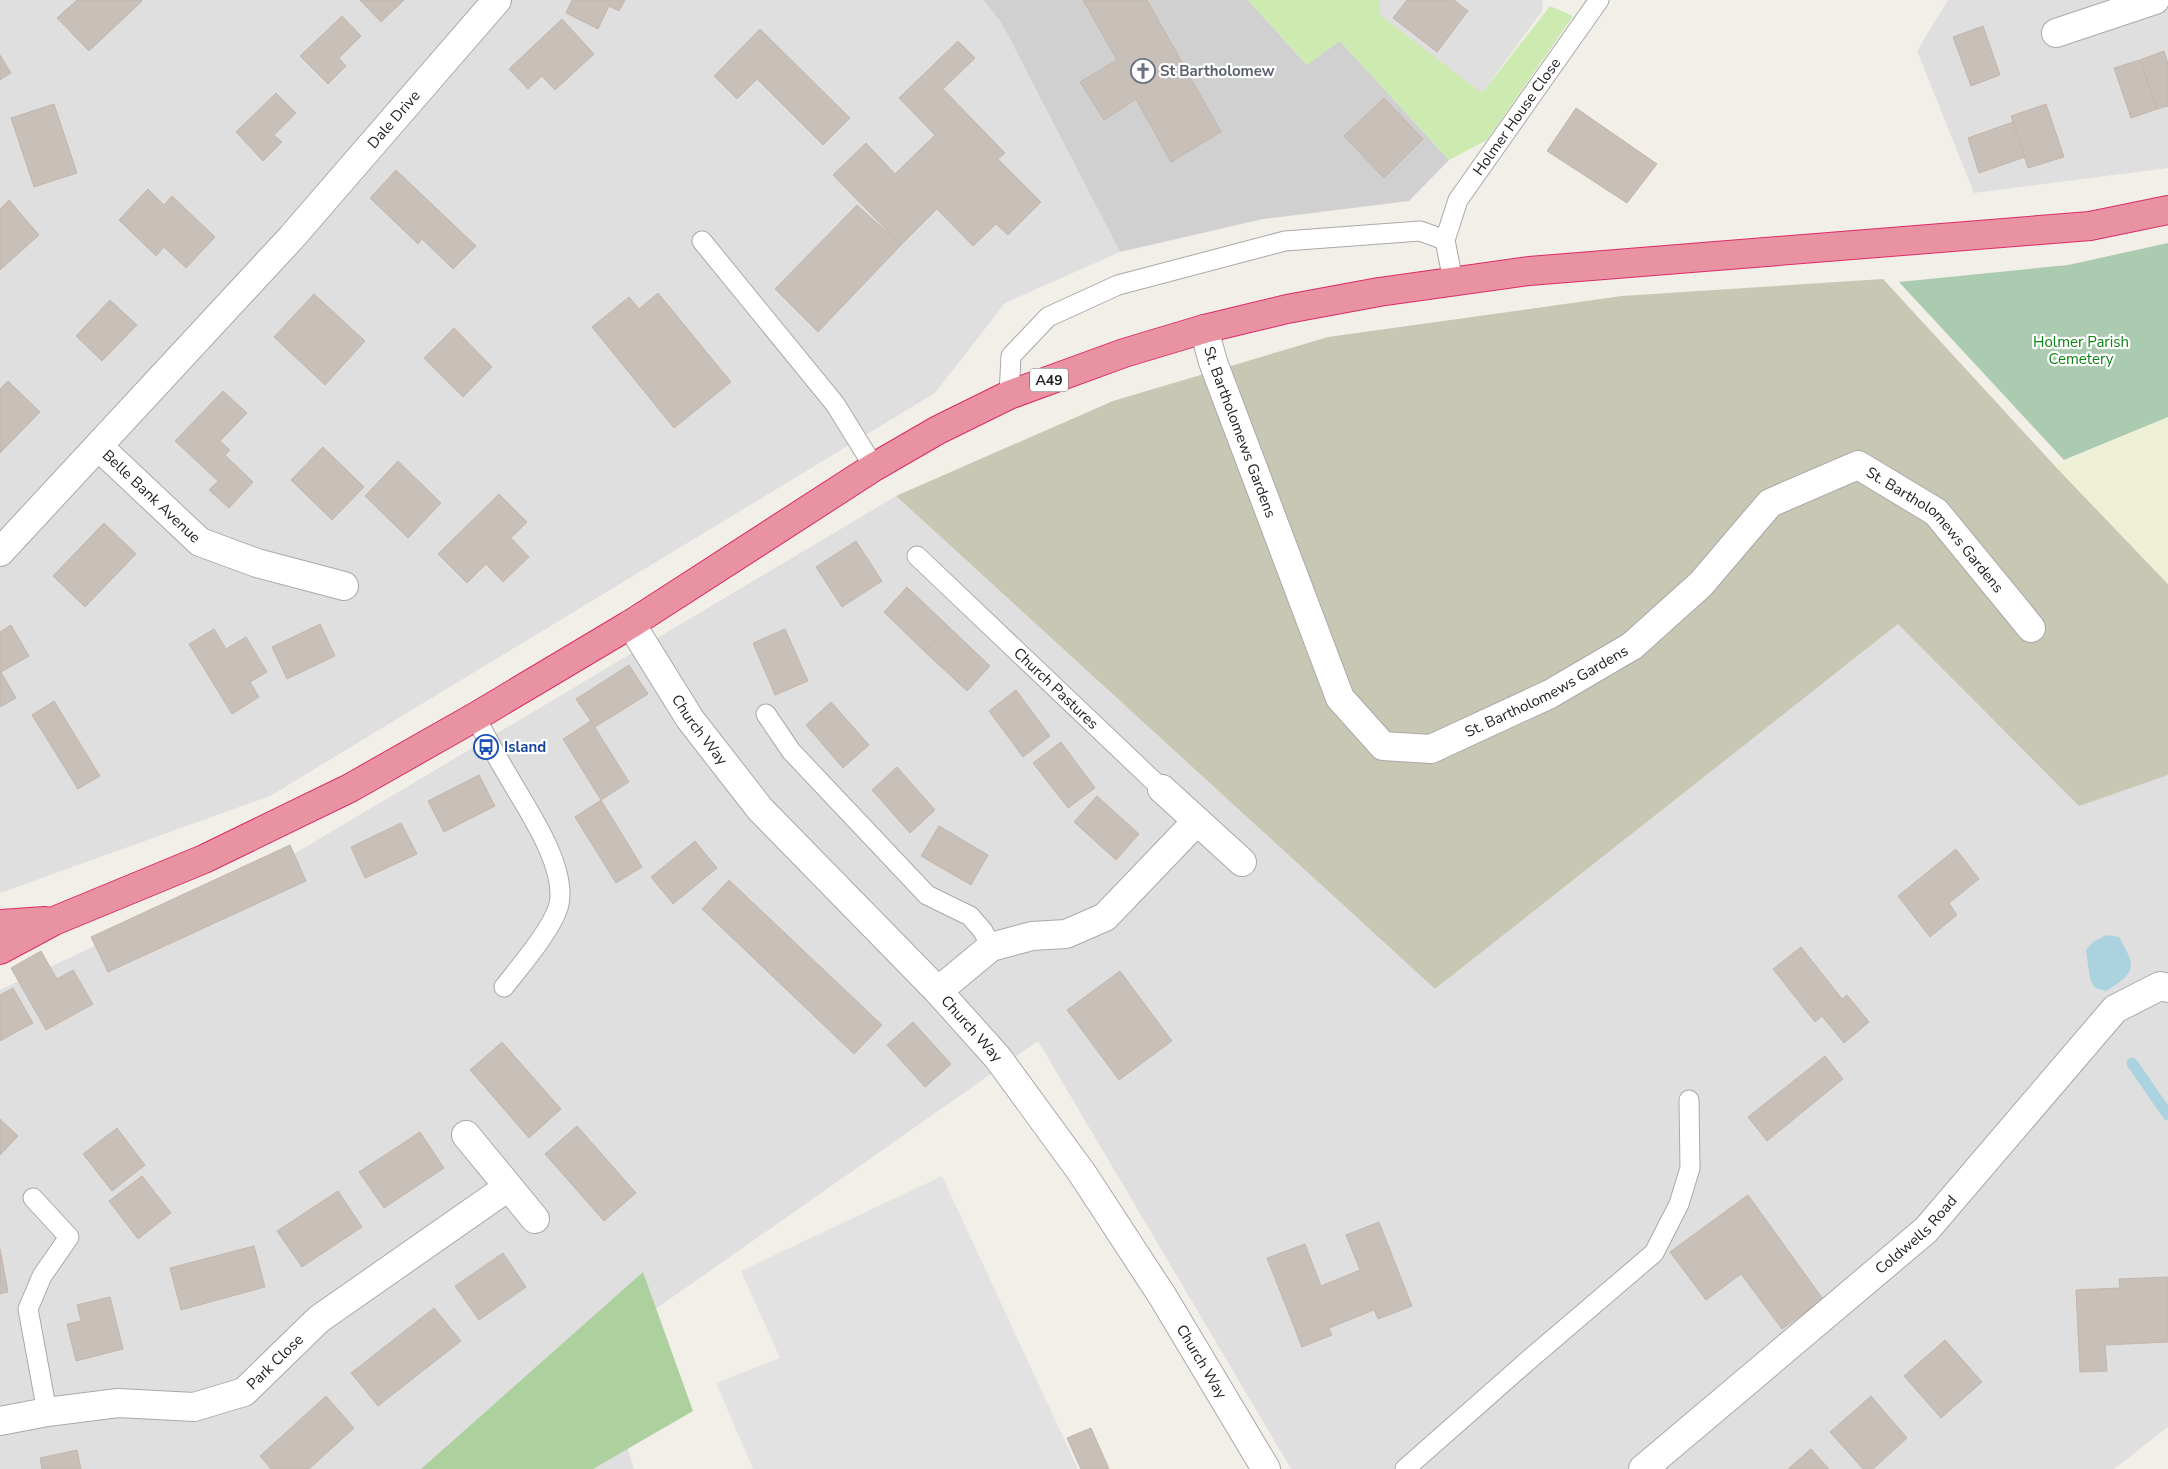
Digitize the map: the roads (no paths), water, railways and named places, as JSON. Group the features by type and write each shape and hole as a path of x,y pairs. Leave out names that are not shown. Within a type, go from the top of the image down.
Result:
{"highway":[{"name":"A49","path":"0,950 54,921 213,854 350,788 475,717 631,624 874,468 938,430 1009,395 1124,353 1204,329 1287,309 1453,281 1556,268 2090,226 2168,210"},
{"name":"A49","path":"0,924 54,921"}],"street":[{"name":"Dale Drive","path":"99,447 291,238 497,0"},
{"path":"2056,33 2155,0"},
{"name":"St. Bartholomews Gardens","path":"1204,329 1213,362 1340,698 1383,746 1430,749 1550,694 1624,651 1632,646 1700,584 1770,503 1858,465 1936,512 2031,628"},
{"name":"Belle Bank Avenue","path":"0,552 99,447 200,542 257,563 344,586"},
{"name":"Church Way","path":"631,624 690,719 760,809 938,991 998,1058 1082,1173 1163,1297 1266,1469"},
{"name":"Church Pastures","path":"1162,789 1242,862"},
{"path":"938,991 991,947 1032,936 1066,934 1105,916 1197,821"},
{"name":"Coldwells Road","path":"1643,1469 1926,1230 2115,1009 2160,986 2168,988"},
{"path":"466,1135 535,1220"},
{"name":"Park Close","path":"0,1421 47,1412 118,1403 194,1407 244,1392 319,1319 508,1187"}],"lane":[{"name":"Holmer House Close","path":"1445,240 1458,200 1599,0"},
{"path":"1009,395 1011,356 1048,317 1118,285 1285,241 1420,231 1445,240 1453,281"},
{"path":"702,241 835,404 874,468"},
{"name":"Church Pastures","path":"917,556 1162,789"},
{"path":"766,714 791,752 927,895 970,916 983,931 991,947"},
{"path":"475,717 538,826 550,853 558,879 559,903 553,918 504,987"},
{"path":"1406,1469 1654,1252 1679,1204 1690,1168 1689,1100"},
{"path":"33,1198 69,1237 42,1276 28,1309 47,1412"}],"water":[{"path":"2106,935 2119,937 2131,962 2128,973 2123,979 2106,991 2095,988 2090,979 2086,950 2093,942"}],"waterway":[{"path":"2132,1063 2168,1115"}],"place":[{"name":"St Bartholomew","path":"1143,71"},
{"name":"Island","path":"486,747"}],"park label":[{"name":"Holmer Parish Cemetery","path":"2081,350"}]}
